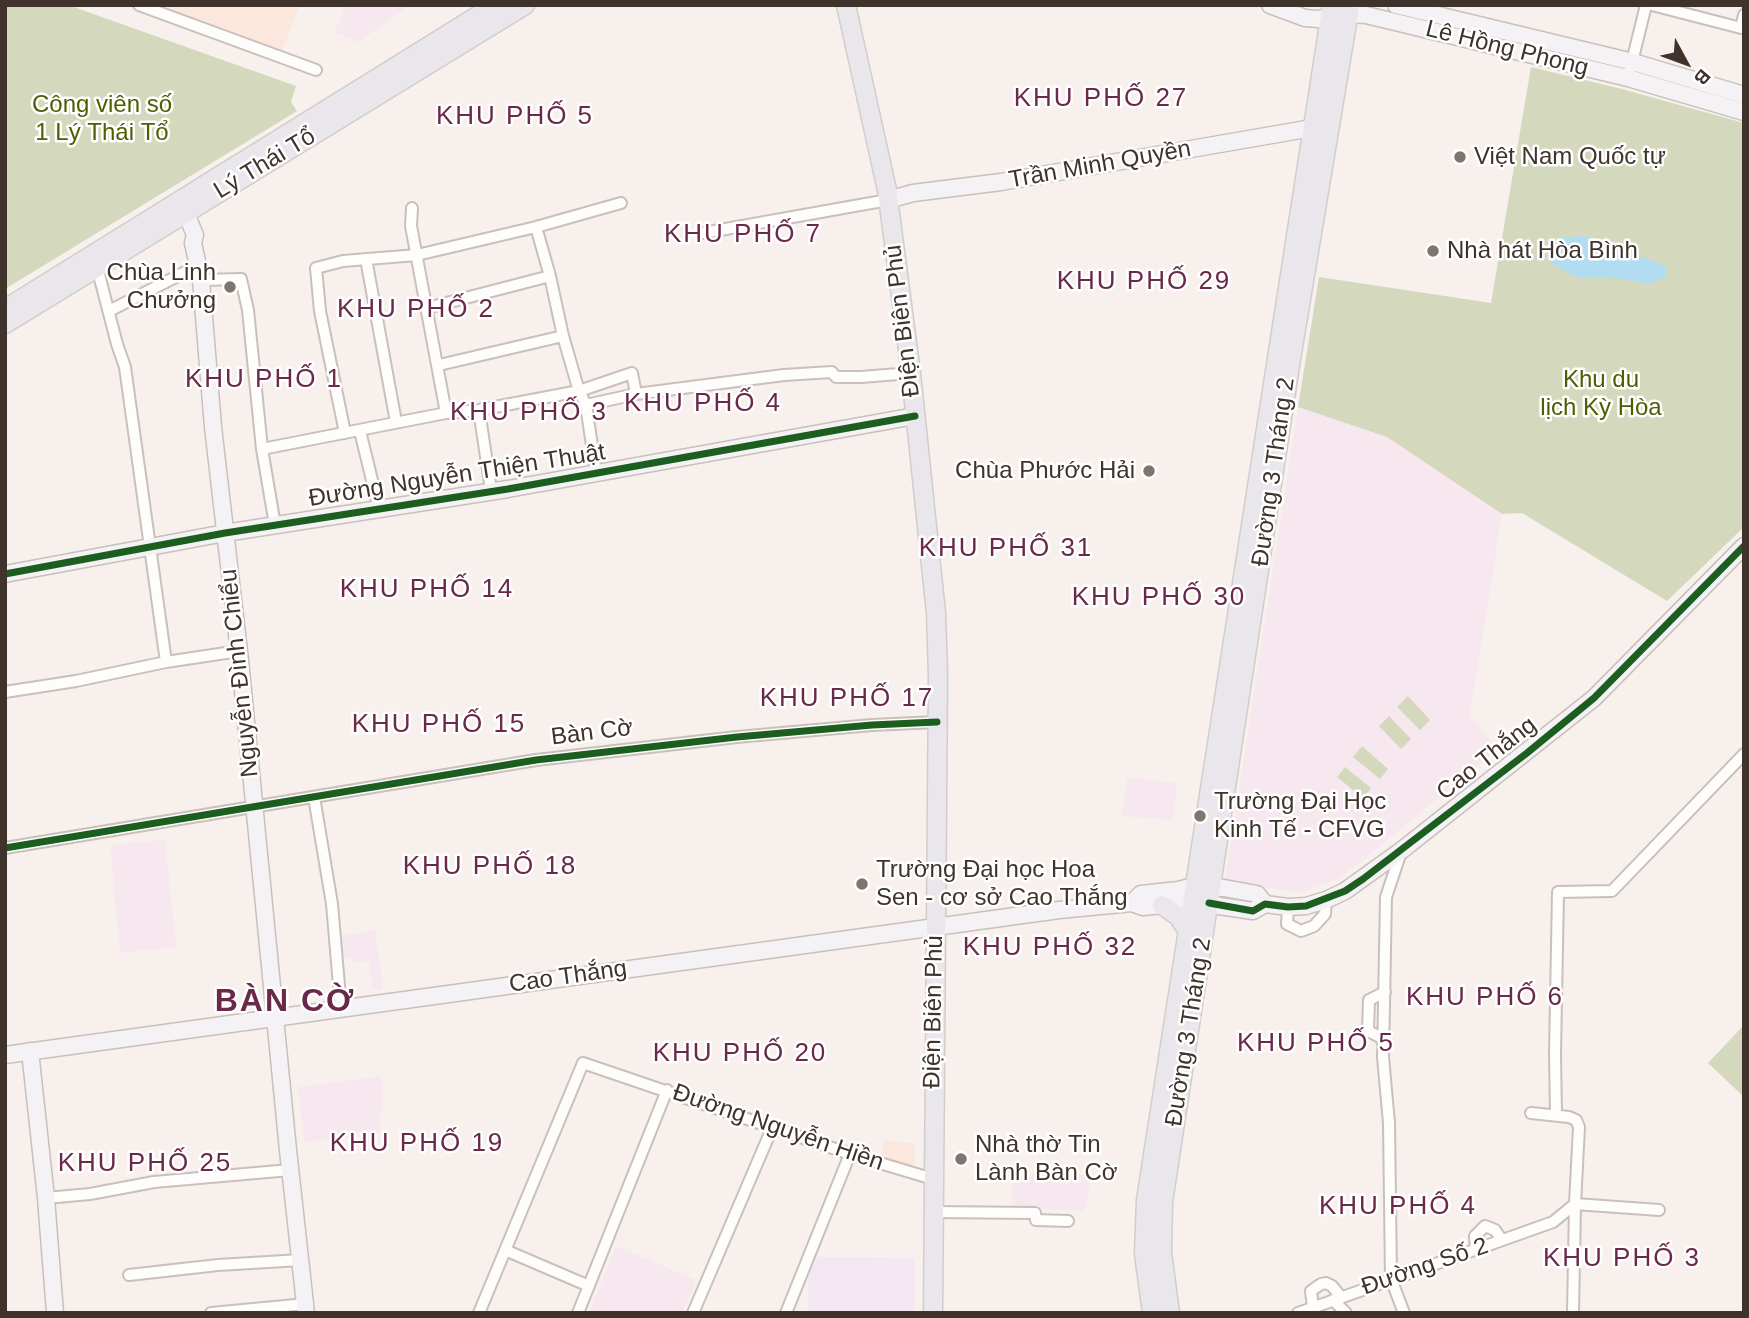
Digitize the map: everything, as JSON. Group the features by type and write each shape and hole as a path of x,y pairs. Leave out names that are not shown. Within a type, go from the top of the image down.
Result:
{"main road":[{"name":"Lý Thái Tổ","path":"5,324 97,267 179,210 495,5"},
{"name":"Điện Biên Phủ","path":"846,5 888,200 911,373 936,613 933,1313"},
{"name":"Lý Thái Tổ","path":"5,309 179,210 522,6"},
{"name":"Đường 3 Tháng 2","path":"1170,1313 1162,1253 1163,1210 1202,894 1312,128 1340,10"},
{"name":"Đường 3 Tháng 2","path":"1152,1313 1145,1273 1144,1218 1187,930 1202,894 1291,359 1340,10"},
{"path":"1161,905 1178,916 1187,930"}],"street":[{"path":"139,5 316,70"},
{"name":"Lê Hồng Phong","path":"1270,5 1306,18 1340,10 1744,95"},
{"name":"Lê Hồng Phong","path":"1396,5 1631,70 1744,112"},
{"path":"1631,70 1649,5 1741,28 1744,15"},
{"name":"Trần Minh Quyền","path":"888,200 913,193 1000,182 1312,128"},
{"path":"703,233 888,200"},
{"path":"345,433 320,311 316,268 366,258 416,255 536,227 621,203"},
{"path":"412,208 411,226 446,413"},
{"name":"Nguyễn Đình Chiểu","path":"179,210 187,239 193,243 200,272 207,367 239,651 306,1309"},
{"path":"536,227 563,336 579,391 586,405 597,473"},
{"path":"366,258 396,422"},
{"path":"97,267 125,367 166,662"},
{"path":"108,311 200,272 240,279 254,357 262,449 275,525"},
{"path":"427,308 550,276"},
{"path":"439,365 563,336"},
{"path":"586,405 636,394 796,374 832,372 836,377 861,377 911,373"},
{"path":"262,449 396,422 579,391 632,373 636,394"},
{"path":"479,410 491,490"},
{"name":"Đường Nguyễn Thiện Thuật","path":"5,574 225,533 597,473 915,416"},
{"path":"360,431 379,509"},
{"name":"Cao Thắng","path":"1132,902 1141,894 1178,890 1202,894 1253,911 1265,904 1288,907 1326,900 1354,885 1594,698 1744,546"},
{"path":"5,692 239,651"},
{"name":"Bàn Cờ","path":"5,848 536,760 839,727 937,722"},
{"path":"1556,1115 1558,892 1612,891 1744,754"},
{"path":"314,797 332,904 341,1009"},
{"path":"1402,850 1386,897 1384,1039 1389,1123 1391,1279 1404,1313"},
{"name":"Cao Thắng","path":"5,1055 935,927 1132,902 1143,907 1161,905 1202,894"},
{"path":"1288,907 1287,924 1301,931 1314,926 1325,914 1326,900"},
{"path":"30,1051 55,1313"},
{"name":"Đường Nguyễn Hiền","path":"505,1250 583,1063 850,1154 933,1179"},
{"path":"578,1313 667,1090"},
{"path":"1531,1113 1576,1120 1579,1127 1573,1313"},
{"path":"693,1313 773,1126"},
{"path":"786,1313 850,1154"},
{"path":"46,1198 90,1194 154,1182 290,1170"},
{"path":"1575,1204 1659,1210"},
{"name":"Đường Số 2","path":"1298,1313 1553,1222 1575,1204"},
{"path":"933,1212 1035,1213 1036,1220 1068,1221"},
{"path":"1553,1222 1574,1230"},
{"path":"1476,1249 1475,1236 1485,1226 1495,1230 1502,1240"},
{"path":"479,1313 505,1250 589,1286"},
{"path":"129,1275 218,1265 301,1260"},
{"path":"1312,1307 1311,1291 1326,1283 1332,1286 1346,1313"},
{"path":"1330,1313 1337,1298"},
{"path":"211,1313 306,1309"}],"shaded area":[{"path":"174,5 300,5 281,53 171,12"},
{"path":"345,5 411,5 358,42 335,32"},
{"path":"1298,407 1387,437 1502,514 1470,715 1497,750 1357,865 1337,879 1300,893 1225,881"},
{"path":"1127,777 1177,783 1173,820 1122,816"},
{"path":"165,840 176,947 120,953 110,845"},
{"path":"375,930 383,989 373,990 369,961 353,963 352,958 341,959 338,936"},
{"path":"381,1076 383,1106 379,1134 358,1132 357,1137 304,1142 298,1087"},
{"path":"883,1141 914,1143 914,1168 882,1163"},
{"path":"1012,1174 1092,1174 1085,1211 1012,1209"},
{"path":"616,1246 696,1280 682,1313 589,1313"},
{"path":"818,1257 915,1258 914,1313 808,1313 808,1276"}],"green space":[{"name":"Công viên số 1 Lý Thái Tổ","path":"5,5 68,5 296,86 291,102 297,111 5,289"},
{"name":"Khu du lịch Kỳ Hòa","path":"1531,67 1744,123 1744,527 1667,601 1522,513 1502,514 1387,437 1298,407 1319,277 1491,303"},
{"path":"1408,696 1430,720 1420,730 1397,707"},
{"path":"1389,716 1411,739 1401,749 1379,726"},
{"path":"1362,746 1388,769 1380,779 1353,757"},
{"path":"1345,767 1371,788 1363,798 1337,777"},
{"path":"1744,1025 1744,1097 1708,1063"}],"water":[{"path":"1581,236 1609,243 1625,252 1660,263 1667,268 1665,277 1650,284 1614,278 1576,277 1552,264 1547,255 1561,238"}],"cycle path":[{"path":"5,574 225,533 508,489 915,416"},
{"path":"1209,903 1253,911 1265,904 1306,906 1345,891 1363,879 1594,698 1744,546"},
{"path":"5,848 536,760 737,737 937,722"}],"place":[{"name":"Việt Nam Quốc tự","path":"1460,157"},
{"name":"Nhà hát Hòa Bình","path":"1433,251"},
{"name":"Chùa Linh Chưởng","path":"230,287"},
{"name":"Chùa Phước Hải","path":"1149,471"},
{"name":"Trường Đại Học Kinh Tế - CFVG","path":"1200,816"},
{"name":"Trường Đại học Hoa Sen - cơ sở Cao Thắng","path":"862,884"},
{"name":"Nhà thờ Tin Lành Bàn Cờ","path":"961,1159"}],"district":[{"name":"KHU PHỐ 27","path":"1101,99"},
{"name":"KHU PHỐ 5","path":"515,117"},
{"name":"KHU PHỐ 7","path":"743,235"},
{"name":"KHU PHỐ 29","path":"1144,282"},
{"name":"KHU PHỐ 2","path":"416,310"},
{"name":"KHU PHỐ 1","path":"264,380"},
{"name":"KHU PHỐ 4","path":"703,404"},
{"name":"KHU PHỐ 3","path":"529,413"},
{"name":"KHU PHỐ 31","path":"1006,549"},
{"name":"KHU PHỐ 14","path":"427,590"},
{"name":"KHU PHỐ 30","path":"1159,598"},
{"name":"KHU PHỐ 17","path":"847,699"},
{"name":"KHU PHỐ 15","path":"439,725"},
{"name":"KHU PHỐ 18","path":"490,867"},
{"name":"KHU PHỐ 32","path":"1050,948"},
{"name":"KHU PHỐ 6","path":"1485,998"},
{"name":"BÀN CỜ","path":"285,1002"},
{"name":"KHU PHỐ 5","path":"1316,1044"},
{"name":"KHU PHỐ 20","path":"740,1054"},
{"name":"KHU PHỐ 19","path":"417,1144"},
{"name":"KHU PHỐ 25","path":"145,1164"},
{"name":"KHU PHỐ 4","path":"1398,1207"},
{"name":"KHU PHỐ 3","path":"1622,1259"}]}
